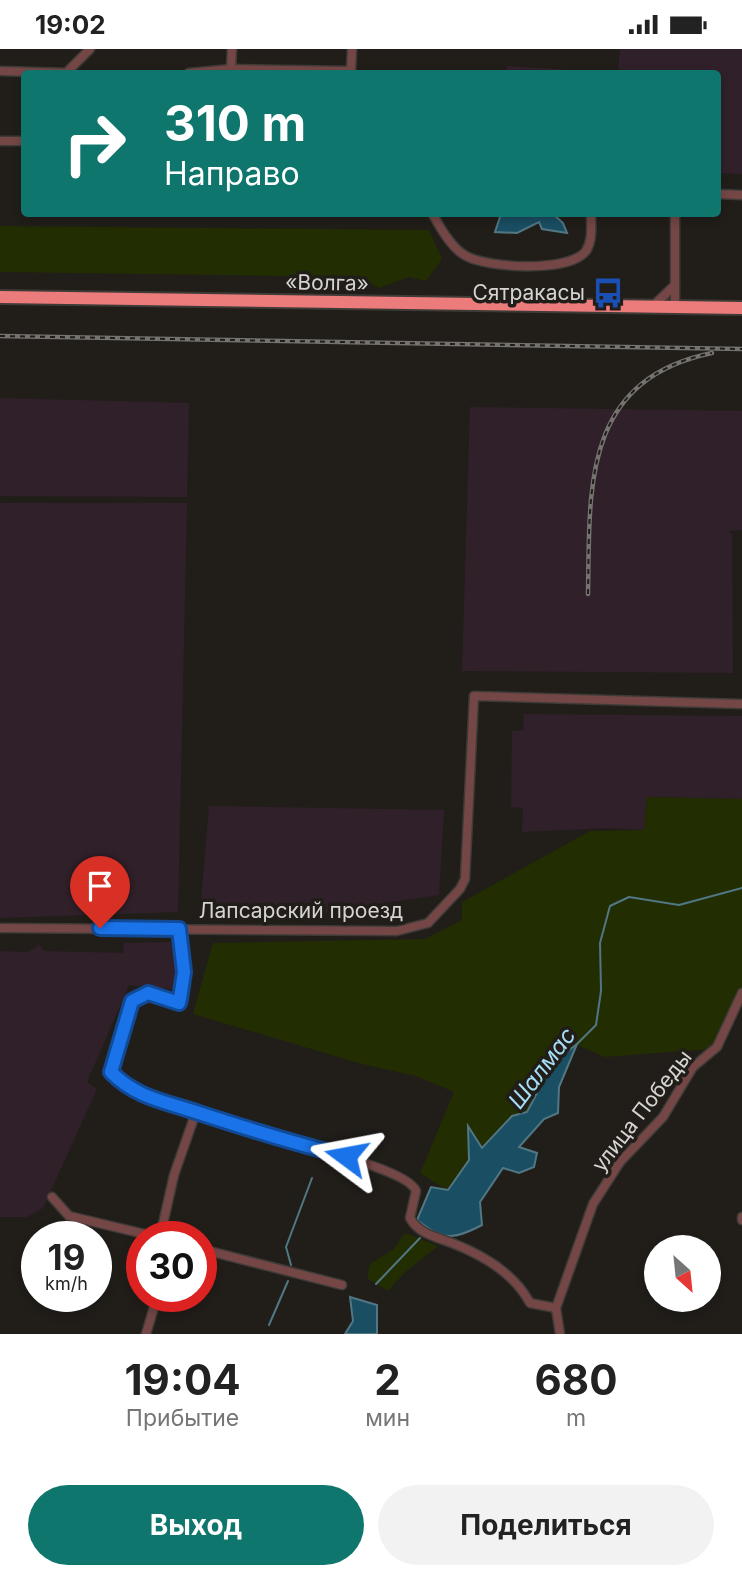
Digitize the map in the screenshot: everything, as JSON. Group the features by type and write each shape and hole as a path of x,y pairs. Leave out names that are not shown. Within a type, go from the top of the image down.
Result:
{"highway":[{"name":"«Волга»","path":"0,297 742,308"}],"street":[{"path":"69,70 90,49"},
{"path":"231,69 232,49"},
{"path":"352,49 352,70"},
{"path":"220,70 263,70"},
{"path":"0,71 21,72"},
{"path":"0,141 21,141"},
{"path":"721,194 742,195"},
{"path":"435,217 463,255 483,263 551,266 571,261 585,251 590,243 591,217"},
{"path":"675,307 676,217"},
{"path":"653,306 675,285"},
{"path":"675,285 680,294 696,307"},
{"name":"Лапсарский проезд","path":"0,928 397,931 417,928 435,919 466,879 474,696 742,704"},
{"path":"179,929 184,972 179,1003 148,993 134,998 111,1072 136,1092 275,1138 346,1156 405,1178 416,1191 410,1218 415,1225 426,1234 465,1249 507,1273 516,1280 530,1303 556,1308"},
{"name":"улица Победы","path":"560,1334 556,1308 593,1204 620,1162 663,1117 693,1067 717,1047 742,993"},
{"path":"163,1221 174,1175 196,1112"},
{"path":"52,1197 69,1216 126,1229"},
{"path":"217,1253 342,1285"},
{"path":"146,1334 153,1312"}],"shaded area":[{"path":"620,49 742,49 742,174 721,173 721,70 618,70"},
{"path":"507,66 570,70 506,70"},
{"path":"0,398 189,403 187,497 0,496"},
{"path":"470,407 742,411 742,530 729,531 732,535 733,673 462,671"},
{"path":"0,503 187,503 178,912 0,918"},
{"path":"523,714 742,716 742,799 647,797 644,830 606,828 522,832 523,808 511,807 512,731 524,730"},
{"path":"209,806 444,810 439,895 299,916 200,913"},
{"path":"172,942 182,953 180,990 129,985 87,1082 97,1089 43,1208 27,1217 0,1217 0,951 28,952 40,945 44,951 123,953 124,943"}],"green space":[{"path":"0,226 429,230 442,259 426,281 409,277 379,288 358,277 0,272"},
{"path":"647,797 742,799 742,986 711,1049 605,1057 577,1045 553,1063 527,1112 512,1116 481,1149 468,1128 469,1160 447,1190 420,1173 454,1092 416,1076 362,1064 193,1014 213,943 425,939 462,920 462,902 590,831 644,830"},
{"path":"405,1233 438,1246 404,1273 388,1291 367,1278 370,1264 394,1249"}],"water":[{"path":"500,217 556,217 563,223 567,233 542,229 539,222 517,233 495,232"},
{"path":"577,1044 559,1087 558,1113 544,1119 519,1147 537,1153 534,1167 519,1173 503,1168 480,1202 482,1225 456,1236 448,1236 434,1232 417,1220 431,1187 448,1190 469,1160 468,1126 482,1148 512,1116 527,1112 553,1063"},
{"path":"350,1297 377,1305 377,1334 345,1334 353,1321"}],"waterway":[{"name":"Шалмас","path":"576,1045 596,1025 601,991 600,943 610,906 629,897 679,905 742,888"},
{"path":"291,1265 286,1247 312,1178"},
{"name":"Шалмас","path":"376,1284 420,1238"},
{"path":"269,1325 288,1281"}],"railway":[{"path":"0,336 742,349"},
{"path":"588,594 594,479 602,444 616,413 638,387 669,367 712,353"}],"place":[{"name":"Сятракасы","path":"608,293"}],"route":[{"path":"100,928 179,929 184,972 179,1003 148,993 134,998 111,1072 119,1080 136,1092 166,1104 298,1145 346,1156"}]}
